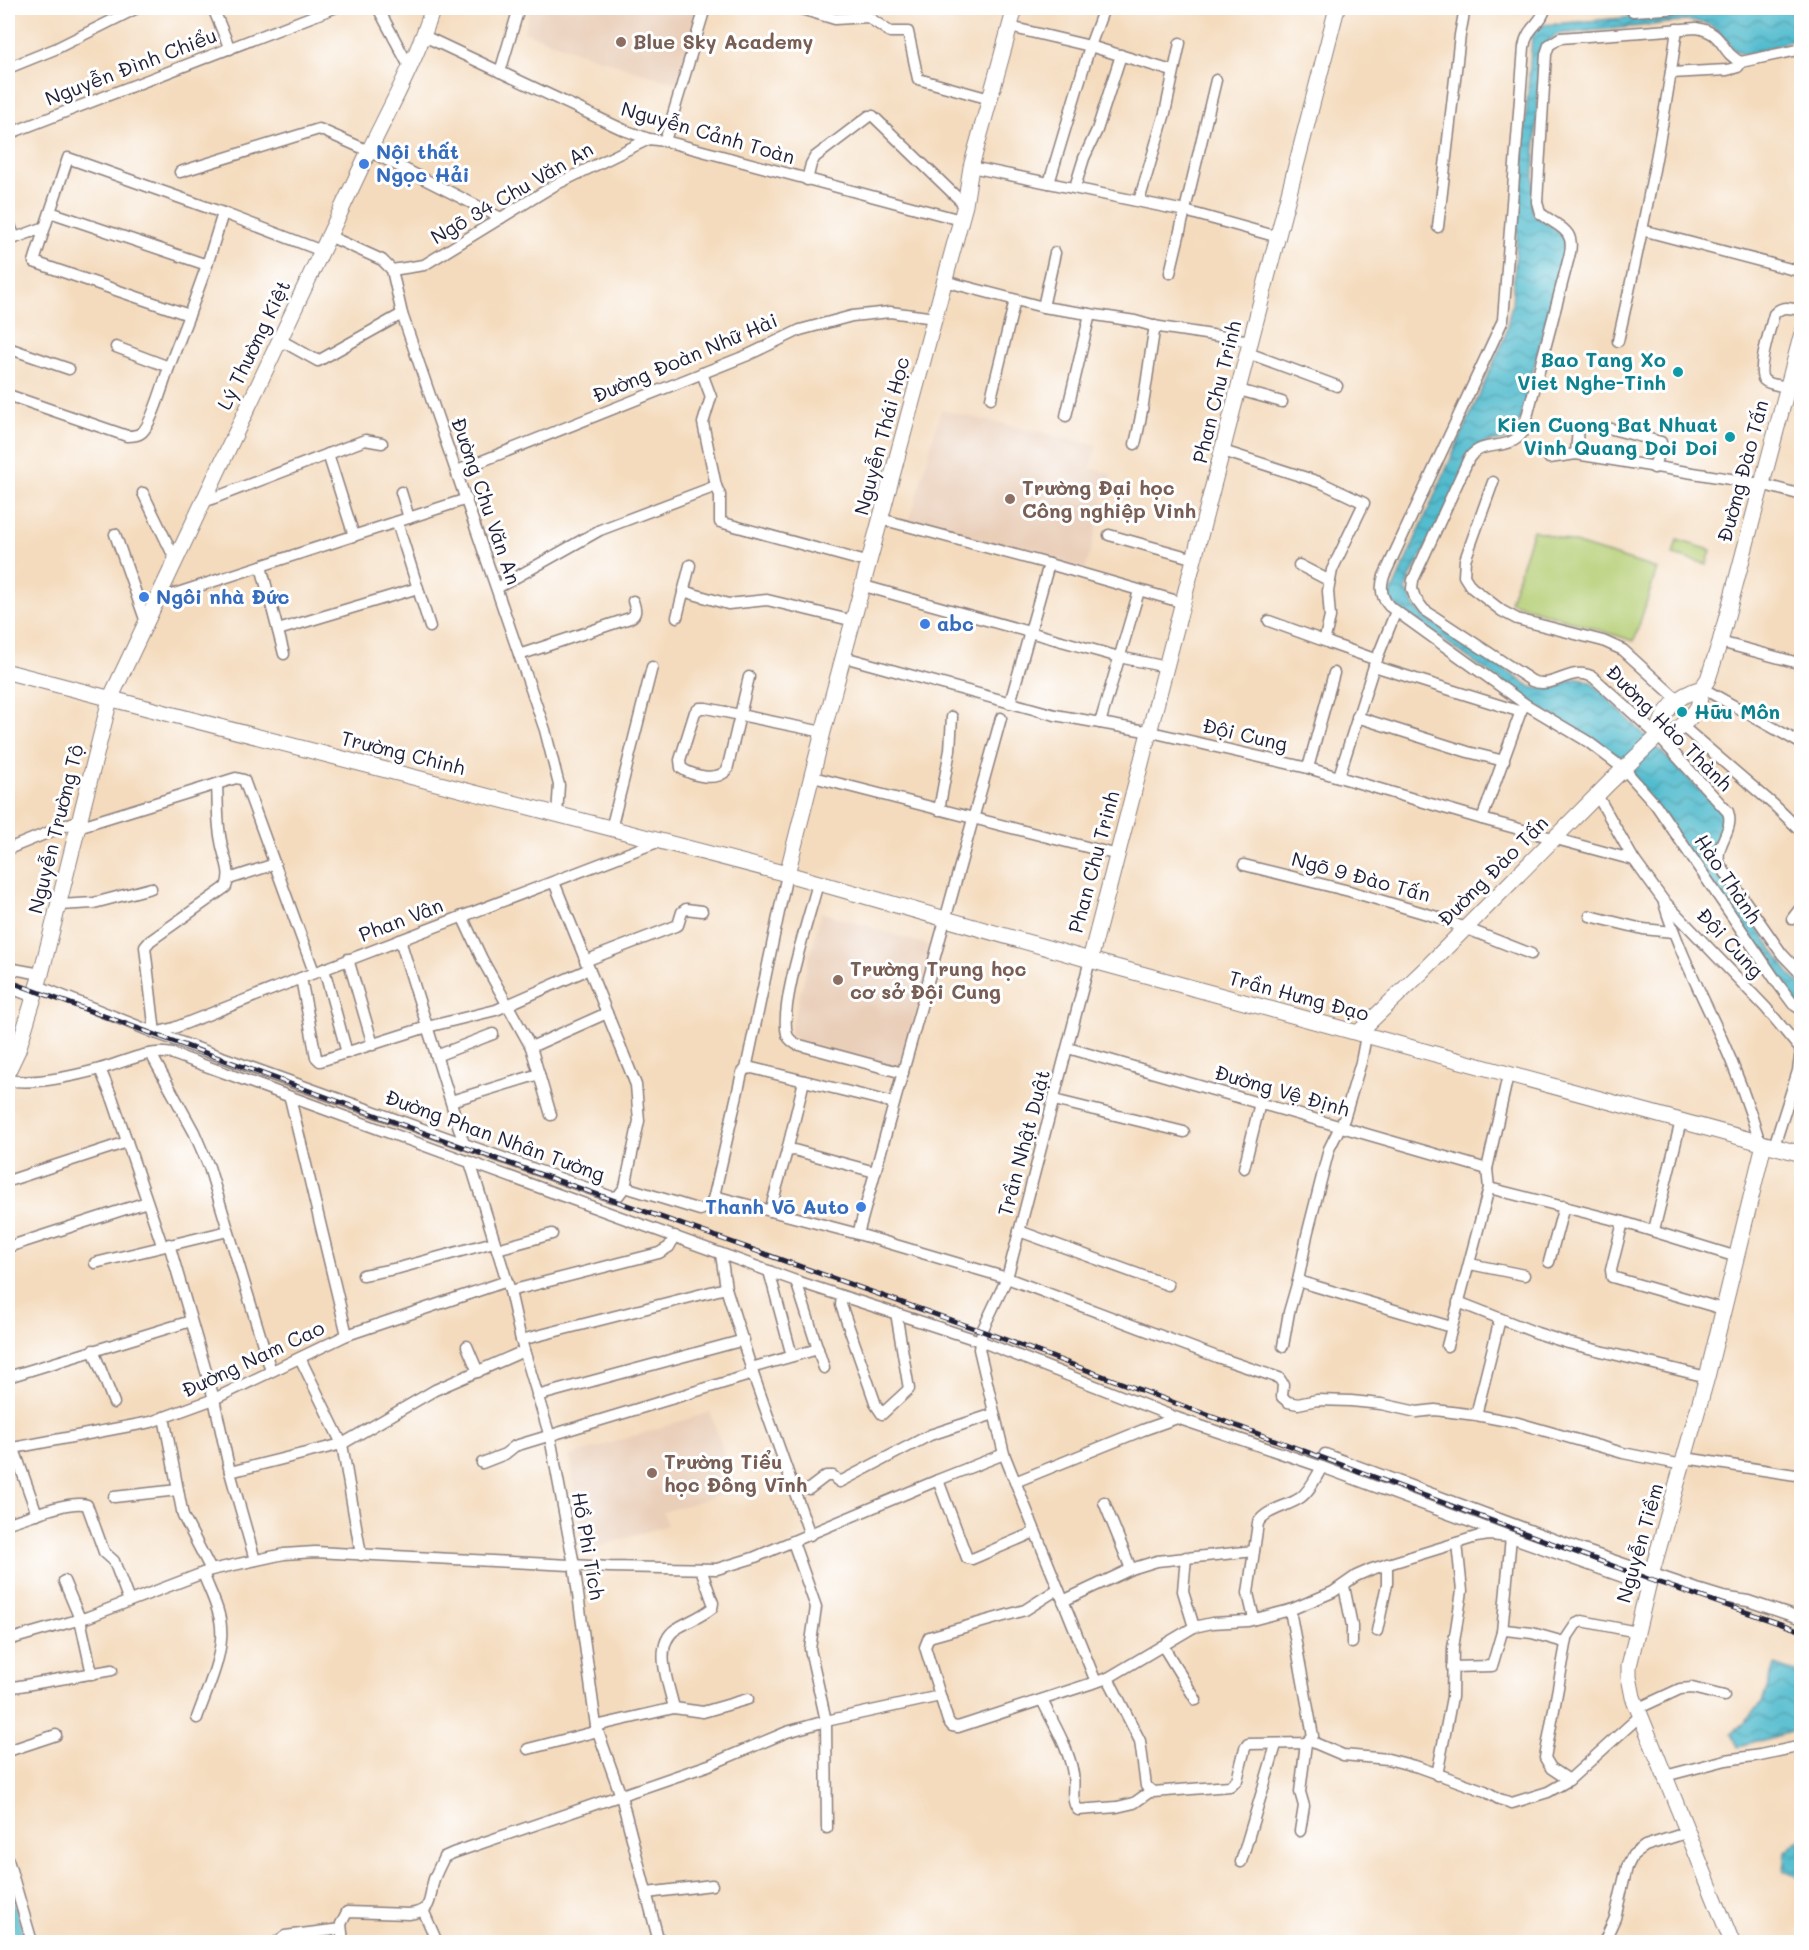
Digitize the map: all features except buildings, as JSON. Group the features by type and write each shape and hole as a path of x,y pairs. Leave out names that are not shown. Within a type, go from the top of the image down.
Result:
{"street":[{"path":"8,68 55,49 137,8"},
{"path":"213,8 230,49"},
{"path":"302,8 306,19"},
{"name":"Nguyễn Đình Chiểu","path":"8,134 334,8"},
{"path":"378,8 411,68"},
{"name":"Lý Thường Kiệt","path":"110,699 369,151 411,68 433,8"},
{"path":"500,72 519,8"},
{"path":"665,141 705,8"},
{"path":"798,8 814,10 835,19 868,17 890,32 908,33 918,79 990,99"},
{"name":"Nguyễn Thái Học","path":"787,874 965,205 971,166 1015,8"},
{"path":"1049,183 1090,46 1104,8"},
{"name":"Phan Chu Trinh","path":"1090,960 1337,8"},
{"path":"1438,227 1460,35 1466,8"},
{"path":"1523,707 1389,606 1382,597 1381,587 1384,576 1503,320 1524,47 1527,33 1543,16 1544,8 1557,8"},
{"path":"1629,8 1633,11 1682,8"},
{"path":"1010,27 1090,46 1172,71"},
{"name":"Đường Hào Thành","path":"1741,62 1731,56 1722,42 1711,32 1696,28 1560,38 1552,42 1547,50 1537,202 1540,213 1559,224 1569,234 1571,249 1569,257 1523,432 1512,443 1478,449 1470,458 1416,572 1412,589 1415,598 1424,610 1527,678 1536,682 1548,683 1576,672 1589,674 1656,738 1728,812 1731,819 1730,826 1718,853 1720,865 1782,954 1802,975"},
{"path":"1618,341 1642,230 1677,29"},
{"name":"Nguyễn Cảnh Toàn","path":"424,36 624,130 649,139 665,141 961,220"},
{"path":"1139,201 1165,113 1172,71 1180,43"},
{"path":"1671,73 1726,70 1738,67 1741,62 1802,49"},
{"path":"1075,187 1121,55"},
{"path":"1170,273 1216,80"},
{"path":"807,180 815,157 869,116 873,116 965,205"},
{"path":"180,172 313,130 323,130 501,218"},
{"name":"Ngõ 34 Chu Văn An","path":"392,270 424,265 555,185 649,139"},
{"path":"189,315 34,262 68,158 322,251"},
{"path":"971,166 1185,211 1278,237"},
{"path":"50,212 207,265"},
{"path":"8,395 128,436 143,433 189,315 223,213"},
{"path":"8,220 11,240 45,227"},
{"path":"1642,230 1802,272"},
{"path":"329,236 382,260 392,270"},
{"path":"1043,307 1055,253"},
{"name":"Đường Chu Văn An","path":"392,270 402,314 545,730 559,785 557,815"},
{"path":"944,281 1043,307 1135,321 1250,347 1337,386"},
{"path":"991,398 1016,300"},
{"path":"1787,387 1766,382 1760,373 1774,314 1778,309 1786,307 1802,311"},
{"name":"Đường Đoàn Nhữ Hài","path":"457,471 825,322 852,316 890,312 935,318"},
{"path":"280,340 318,361 402,314"},
{"path":"1066,416 1090,314"},
{"path":"1135,444 1142,415 1155,326"},
{"name":"Đường Đào Tấn","path":"1362,1034 1597,795 1656,738 1675,732 1682,726 1698,706 1702,688 1708,680 1720,642 1802,333"},
{"path":"117,347 169,367"},
{"path":"8,348 69,369"},
{"path":"702,373 711,398 703,423 716,486 720,495 719,514 722,523 870,563"},
{"path":"1239,390 1282,402"},
{"path":"1576,454 1578,426"},
{"path":"1608,428 1660,442 1654,468"},
{"path":"201,504 365,440 382,443"},
{"path":"1223,451 1322,483 1364,503 1335,564 1330,581 1328,591 1330,617 1325,638 1328,642"},
{"path":"328,454 354,536"},
{"path":"1549,458 1576,454 1761,484 1802,495"},
{"path":"1493,482 1465,561 1464,576 1471,587 1502,611 1517,619 1603,641 1623,650 1677,699 1702,688 1802,744"},
{"path":"496,588 600,530 716,486"},
{"path":"401,492 409,518"},
{"path":"143,493 175,559"},
{"path":"156,600 467,499"},
{"path":"881,519 1184,603"},
{"path":"397,522 430,627"},
{"path":"116,534 146,622"},
{"path":"1109,535 1195,560"},
{"path":"1010,704 1049,564"},
{"path":"677,617 690,565"},
{"path":"1299,565 1330,581"},
{"path":"261,566 284,654"},
{"path":"864,586 1119,657 1167,667"},
{"path":"278,630 418,588"},
{"path":"683,591 728,604 767,600 854,621"},
{"path":"1100,723 1139,591"},
{"path":"519,655 630,618 636,611 633,601"},
{"path":"1339,776 1357,717 1396,611"},
{"path":"1269,621 1328,642 1376,663 1523,707"},
{"path":"1720,642 1802,664"},
{"name":"Đội Cung","path":"844,657 1055,716 1150,732 1308,768 1482,819 1634,860"},
{"path":"612,829 652,667"},
{"name":"Trường Chinh","path":"8,672 787,874"},
{"path":"1308,768 1334,673"},
{"path":"749,678 740,715 727,770 722,775 705,776 687,772 681,768 680,760 696,709 706,708 740,715 823,732"},
{"name":"Nguyễn Trường Tộ","path":"8,1071 18,1050 38,986 110,699"},
{"name":"Đường Đào Tấn","path":"1656,738 1664,714 1677,699"},
{"path":"1482,819 1523,707"},
{"name":"Hào Thành","path":"1523,707 1587,741 1626,768 1656,805 1779,985 1793,1004 1802,1010"},
{"path":"939,810 950,750 952,717"},
{"path":"1357,717 1504,761"},
{"path":"858,1233 1001,718"},
{"path":"1682,726 1802,832"},
{"path":"813,777 1118,855"},
{"path":"8,849 79,824 236,778 244,780 275,864 319,970 347,1053"},
{"path":"155,1033 145,947 150,941 226,887 229,879 229,870 220,841 216,784"},
{"name":"Đội Cung","path":"1597,795 1634,860 1664,900 1766,1008 1801,1050"},
{"name":"Phan Vân","path":"155,1033 174,1028 319,970 660,841"},
{"path":"229,879 275,864"},
{"name":"Ngõ 9 Đào Tấn","path":"1244,865 1368,896 1467,928 1531,954"},
{"path":"787,874 746,1069 742,1073 714,1196 858,1233 1007,1278 1279,1378 1283,1384 1282,1397 1288,1402 1302,1404 1324,1400 1365,1401 1410,1411 1442,1411 1476,1415 1518,1423 1623,1453 1802,1476"},
{"name":"Trần Hưng Đạo","path":"787,874 1090,960 1802,1154"},
{"path":"554,882 636,1085 639,1121 624,1187"},
{"path":"818,883 793,976 787,1009 787,1034 796,1044 903,1073"},
{"path":"59,905 94,903 151,888"},
{"path":"1664,900 1673,932 1766,1144"},
{"path":"1792,919 1802,906"},
{"path":"301,978 316,1057 323,1061 428,1027 496,1010 587,965 678,924 682,912 686,909 702,911"},
{"path":"462,916 531,1047 551,1115"},
{"path":"1590,916 1643,929 1673,932"},
{"path":"400,940 464,1144"},
{"path":"348,959 373,1045"},
{"name":"Trần Nhật Duật","path":"981,1336 1007,1278 1090,960"},
{"path":"8,968 38,986"},
{"path":"8,987 38,986"},
{"name":"Đường Phan Nhân Tường","path":"38,986 155,1033 612,1197 618,1196 624,1187 700,1210 710,1206 714,1196"},
{"path":"531,1047 607,1013"},
{"path":"436,1056 492,1034"},
{"path":"1283,1346 1308,1227 1329,1149 1344,1119 1361,1062 1362,1034"},
{"name":"Đường Vệ Định","path":"1068,1048 1487,1169"},
{"path":"1766,1144 1798,1071 1801,1050"},
{"path":"151,1054 194,1132 209,1167 271,1371"},
{"path":"8,1080 23,1083 100,1069 151,1054 173,1054 796,1281 896,1313 981,1336 1177,1418 1322,1467 1511,1537 1650,1580 1771,1607 1802,1619"},
{"path":"746,1069 752,1068 894,1103"},
{"path":"100,1069 113,1100 147,1202 166,1245 191,1321 214,1399 230,1472 255,1560"},
{"path":"451,1101 539,1074"},
{"path":"1447,1346 1489,1188 1487,1169 1509,1075"},
{"path":"770,1210 804,1081"},
{"path":"290,1098 347,1335"},
{"path":"1054,1100 1184,1132"},
{"path":"1244,1168 1260,1103"},
{"path":"1654,1230 1681,1121"},
{"path":"8,1180 127,1142"},
{"name":"Nguyễn Tiềm","path":"1727,1940 1689,1832 1633,1697 1629,1677 1630,1658 1650,1580 1707,1377 1766,1144"},
{"path":"787,1150 875,1172"},
{"name":"Hồ Phi Tích","path":"470,1162 509,1286 521,1340 550,1437 574,1565 597,1729 621,1796 658,1940"},
{"path":"1489,1188 1654,1230 1737,1257"},
{"path":"8,1246 147,1202"},
{"path":"1549,1262 1564,1206"},
{"path":"1623,1222 1611,1270 1612,1277 1723,1309"},
{"path":"95,1263 228,1231"},
{"path":"1019,1231 1168,1285"},
{"path":"363,1275 552,1234"},
{"name":"Đường Nam Cao","path":"11,1449 151,1422 214,1399 347,1335 509,1286 659,1253 669,1247 675,1236"},
{"path":"721,1254 726,1287 752,1371 810,1535"},
{"path":"1470,1264 1524,1275"},
{"path":"769,1271 792,1356"},
{"path":"796,1281 824,1368"},
{"path":"1298,1281 1451,1327"},
{"path":"521,1340 726,1287"},
{"path":"842,1296 841,1305 876,1405 882,1414 909,1389 896,1313"},
{"path":"1458,1302 1568,1343 1707,1377"},
{"path":"1476,1415 1500,1319"},
{"path":"8,1377 191,1321"},
{"path":"981,1336 979,1349 1004,1454 1096,1682"},
{"path":"537,1396 744,1340"},
{"path":"468,1346 478,1372"},
{"path":"482,1463 506,1454 515,1446 550,1437 818,1349"},
{"path":"93,1350 114,1403"},
{"path":"230,1472 342,1444 435,1390 524,1351"},
{"path":"300,1358 342,1444 361,1555"},
{"path":"809,1489 830,1474 840,1482 930,1435 994,1414"},
{"path":"165,1417 183,1516 207,1572 222,1631 216,1665 196,1718"},
{"path":"1015,1482 1177,1418"},
{"path":"11,1449 37,1515"},
{"path":"8,1640 80,1619 207,1572 284,1554 315,1552 574,1565 717,1569 793,1542 1004,1454"},
{"path":"1325,1454 1569,1545 1650,1580"},
{"path":"1254,1619 1248,1593 1260,1519 1300,1498 1322,1467"},
{"path":"938,1480 967,1558 972,1559 1035,1532"},
{"path":"114,1497 178,1490"},
{"path":"1104,1502 1131,1569"},
{"path":"8,1523 70,1505 82,1503 87,1505 104,1552 114,1561 129,1601"},
{"path":"1058,1588 1025,1610 929,1637 925,1647 948,1721 952,1726 958,1727 1108,1678 1194,1627 1254,1619 1290,1610 1344,1586 1356,1576 1387,1564 1489,1535 1511,1537"},
{"path":"1452,1667 1492,1666 1502,1632 1511,1537"},
{"path":"793,1542 816,1607 810,1649 826,1721 827,1828"},
{"path":"1437,1775 1452,1697 1452,1667 1462,1591 1457,1543"},
{"path":"1063,1601 1131,1569 1157,1561 1254,1551"},
{"path":"1186,1557 1183,1591 1194,1627"},
{"path":"1377,1631 1387,1584 1387,1564"},
{"path":"674,1708 662,1651 668,1636 674,1630 712,1608 713,1603 701,1569"},
{"path":"64,1581 80,1619 92,1674"},
{"path":"1344,1586 1352,1626 1352,1643"},
{"path":"1290,1610 1313,1734 1308,1742 1300,1792 1304,1806 1300,1831"},
{"path":"1569,1780 1548,1765 1545,1758 1567,1639 1576,1624 1582,1621 1637,1632"},
{"path":"1502,1632 1515,1630 1559,1642 1567,1639"},
{"path":"1163,1646 1196,1700"},
{"path":"8,1688 111,1670"},
{"path":"1108,1678 1140,1740 1146,1786 1151,1791"},
{"path":"1042,1700 1068,1755 1074,1774 1074,1804 1078,1810 1117,1807 1134,1803 1151,1791 1230,1786 1237,1780 1246,1746 1252,1743 1276,1745 1308,1742 1343,1755 1388,1759 1418,1767 1512,1803 1548,1792 1569,1780 1640,1712 1680,1689 1692,1688 1724,1696"},
{"path":"343,1942 341,1929 343,1916 351,1911 409,1914 426,1908 444,1857 709,1765 787,1732 940,1696"},
{"path":"528,1749 674,1708 703,1712 748,1699"},
{"path":"8,1751 56,1735"},
{"path":"1240,1862 1276,1745"},
{"path":"1665,1776 1726,1760 1802,1746"},
{"path":"1604,1942 1615,1918 1627,1867 1634,1855 1645,1846 1689,1832"},
{"path":"8,1860 32,1942"},
{"path":"646,1893 712,1886"},
{"path":"423,1910 437,1942"},
{"path":"277,1942 285,1936 341,1929"}],"shaded area":[{"name":"Blue Sky Academy","path":"531,8 700,8 678,84 524,32"},
{"name":"Trường Đại học Công nghiệp Vinh","path":"941,410 1097,445 1091,468 1111,474 1085,571 909,523"},
{"path":"821,912 934,947 901,1068 797,1041 790,1033"},
{"name":"Trường Tiểu học Đông Vĩnh","path":"710,1412 737,1490 663,1512 667,1525 584,1552 570,1456"}],"green space":[{"path":"1533,530 1657,569 1634,641 1510,602"},
{"path":"1677,540 1711,550 1707,564 1673,555"}],"water":[{"path":"1738,8 1801,8 1801,38 1745,55 1734,49 1713,27 1700,22 1686,21 1558,34 1546,43 1540,60 1532,212 1559,233 1565,244 1565,252 1516,435 1511,439 1483,443 1409,579 1406,590 1417,610 1427,618 1531,687 1552,689 1576,678 1592,683 1721,811 1726,820 1715,849 1716,868 1791,976 1801,985 1801,1006 1794,1002 1622,760 1528,700 1391,603 1390,596 1504,339 1512,304 1532,35 1542,25"},
{"path":"1775,1665 1801,1674 1801,1729 1738,1747 1732,1734 1762,1703"},
{"path":"1801,1839 1801,1878 1784,1871 1786,1852"}],"waterway":[{"path":"8,1898 21,1942"}],"railway":[{"path":"8,981 466,1148 982,1331 1651,1580 1802,1631"}],"place":[{"name":"Blue Sky Academy","path":"621,42"},
{"name":"Nội thất Ngọc Hải","path":"364,164"},
{"name":"Bao Tang Xo Viet Nghe-Tinh","path":"1678,372"},
{"name":"Kien Cuong Bat Nhuat Vinh Quang Doi Doi","path":"1730,437"},
{"name":"Trường Đại học Công nghiệp Vinh","path":"1010,499"},
{"name":"Ngôi nhà Đức","path":"144,597"},
{"name":"abc","path":"925,624"},
{"name":"Hữu Môn","path":"1682,712"},
{"name":"Trường Trung học cơ sở Đội Cung","path":"838,980"},
{"name":"Thanh Võ Auto","path":"861,1207"},
{"name":"Trường Tiểu học Đông Vĩnh","path":"652,1473"}]}
